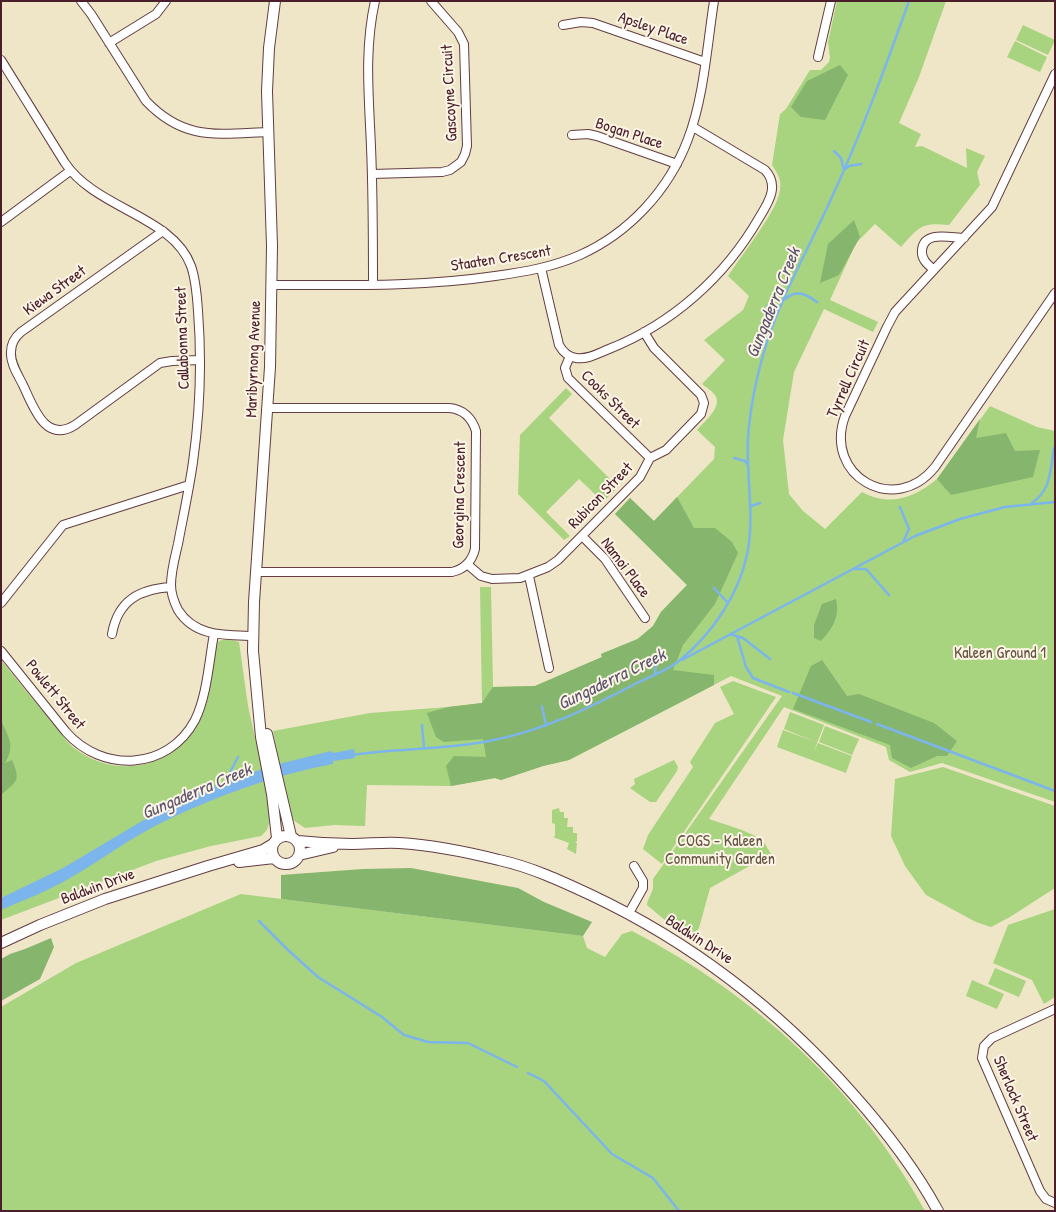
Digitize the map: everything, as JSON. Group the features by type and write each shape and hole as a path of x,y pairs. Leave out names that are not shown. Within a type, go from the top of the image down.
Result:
{"main road":[{"name":"Maribyrnong Avenue","path":"275,1 268,70 272,285 268,408 253,636 254,675 260,717 267,734 268,753 276,793 294,839"},
{"name":"Maribyrnong Avenue","path":"275,841 276,793"},
{"path":"282,836 294,839 300,846 299,856 293,863 285,865 277,862 272,854 275,841 282,836"},
{"name":"Baldwin Drive","path":"294,839 354,844 399,843 450,849 501,860 550,876 629,913 674,940 746,989 781,1021 831,1070 898,1146 938,1211"},
{"name":"Baldwin Drive","path":"1,943 105,899 263,850 275,841"},
{"name":"Baldwin Drive","path":"299,856 354,844"},
{"name":"Baldwin Drive","path":"208,866 274,858"}],"street":[{"path":"81,1 146,101 170,122 200,133 268,132"},
{"path":"109,43 159,11 166,1"},
{"path":"373,285 372,174 367,64 370,28 375,1"},
{"name":"Gascoyne Circuit","path":"372,174 446,172 458,166 465,154 467,146 464,44 458,32 431,1"},
{"name":"Staaten Crescent","path":"272,285 373,285 453,281 541,268 580,255 604,243 626,227 654,198 677,164 693,127 698,107 714,1"},
{"path":"818,57 831,1"},
{"name":"Apsley Place","path":"563,25 581,22 593,23 705,62"},
{"name":"Callabonna Street","path":"1,60 70,171 88,188 163,231 180,246 188,259 194,274 199,321 198,423 171,587 176,605 182,616 196,628 214,634 253,636"},
{"name":"Tyrrell Circuit","path":"1055,74 996,200 987,214 906,300 891,319 846,416 842,429 842,449 850,467 864,481 882,489 895,490 908,487 930,473 1055,293"},
{"path":"541,268 559,345 570,356 579,358 616,346 644,332 683,306 718,274 747,238 772,193 771,179 765,170 693,127"},
{"name":"Bogan Place","path":"572,135 588,134 597,136 677,164"},
{"path":"1,222 70,171"},
{"name":"Kiewa Street","path":"163,231 22,332 15,338 12,346 12,360 39,418 48,427 60,430 76,425 160,363 172,360 200,360"},
{"path":"934,270 926,263 922,255 922,246 925,241 928,238 939,236 964,238"},
{"name":"Rubicon Street","path":"467,564 478,574 486,578 516,579 529,576 555,563 640,477 650,458 666,450 699,416 704,408 701,395 654,348 644,332"},
{"name":"Cooks Street","path":"570,356 565,368 568,378 650,458"},
{"name":"Georgina Crescent","path":"257,572 448,572 456,571 467,564 473,557 475,549 476,435 473,423 465,413 449,408 268,408"},
{"path":"1,603 63,525 189,485"},
{"name":"Namoi Place","path":"582,536 605,559 645,618"},
{"path":"529,576 549,668"},
{"path":"112,634 118,615 130,600 147,590 171,587"},
{"name":"Powlett Street","path":"1,651 77,744 106,758 130,761 146,759 168,749 191,727 201,705 214,634"},
{"path":"629,913 642,888 643,881 634,866"},
{"name":"Sherlock Street","path":"1055,1009 992,1038 984,1046 982,1058 1041,1194 1055,1204"}],"green space":[{"path":"837,1 946,1 919,77 899,123 921,134 915,147 922,146 967,168 966,148 985,156 977,172 980,185 949,225 932,224 921,227 901,247 875,224 856,243 830,300 878,322 873,332 824,309 794,372 783,440 789,494 803,511 825,529 862,492 872,497 892,499 911,495 928,486 937,479 990,406 1037,427 1055,431 1055,802 942,763 910,772 889,760 886,747 784,707 709,819 762,839 771,854 710,888 699,928 692,940 647,905 653,889 653,879 782,696 731,676 569,760 543,766 501,780 495,778 451,786 367,785 365,826 334,825 305,828 293,820 284,791 273,731 370,713 482,703 480,587 491,587 493,687 535,686 602,657 601,654 637,639 653,626 661,612 687,585 615,514 630,498 654,521 714,459 715,447 697,430 712,414 717,400 715,395 702,384 725,360 704,340 743,310 749,296 728,276 766,221 778,199 780,190 779,176 772,165 780,114 786,109 810,70 821,70 829,62 828,42"},
{"path":"1023,25 1055,40 1048,55 1016,40"},
{"path":"1015,41 1047,57 1040,72 1007,57"},
{"path":"840,65 848,75 825,120 801,117 791,107 807,81"},
{"path":"854,220 860,237 839,275 820,283 828,244"},
{"path":"566,388 572,394 549,418 618,487 603,502 579,479 546,512 570,536 564,540 518,494 520,435"},
{"path":"980,419 976,438 1006,433 1015,451 1040,450 1033,477 951,495 937,479"},
{"path":"677,497 694,528 715,528 732,542 738,553 715,604 683,645 673,670 714,675 714,685 569,760 543,766 501,780 495,778 451,786 446,766 454,756 486,757 483,739 444,742 436,737 427,713 448,707 482,703 493,687 535,686 602,657 601,654 638,639 653,626 661,612 687,585 615,514 630,498 654,521"},
{"path":"836,599 837,611 832,627 821,641 814,638 814,625 822,604"},
{"path":"226,639 239,642 248,706 268,795 269,823 267,830 261,836 211,846 156,861 1,920 1,660 74,748 91,758 108,764 126,766 144,764 161,759 176,749 189,736 200,720 207,702 216,645 219,641"},
{"path":"822,660 847,696 859,694 934,723 957,741 947,756 937,756 911,768 892,758 890,745 793,709 811,666"},
{"path":"733,681 776,697 662,864 643,849 648,835 693,767 690,762 715,723 734,714 720,687"},
{"path":"790,712 824,725 814,751 818,743 852,756 846,773 777,747 783,730 816,742 784,729"},
{"path":"1,720 10,741 10,751 5,763 12,760 17,777 14,783 1,795"},
{"path":"825,726 859,739 852,755 819,742"},
{"path":"674,760 678,767 677,771 656,802 650,802 630,788 635,784 634,779"},
{"path":"943,767 1055,806 1055,888 991,927 976,922 926,895 905,866 891,836 895,779"},
{"path":"559,808 560,812 564,812 564,818 568,818 567,827 573,827 573,833 577,833 577,841 575,842 577,843 576,854 567,849 569,843 553,837 555,836 555,824 552,823 552,810"},
{"path":"411,868 518,888 544,902 592,922 583,936 281,899 281,875 363,869"},
{"path":"241,894 583,936 587,948 605,957 622,934 632,931 677,956 720,984 761,1015 799,1049 836,1086 869,1125 899,1167 925,1211 1,1211 1,1007 76,963"},
{"path":"1055,909 1055,997 1044,1004 1032,980 993,963 1008,925"},
{"path":"51,938 54,947 40,979 1,1001 1,959"},
{"path":"995,968 1026,981 1019,997 988,984"},
{"path":"972,980 1004,994 997,1009 966,996"}],"water":[{"name":"Gungaderra Creek","path":"354,749 355,758 333,761 333,764 268,780 226,794 165,821 140,834 62,883 1,910 1,898 63,868 159,811 221,783 271,766 331,751 333,753"}],"waterway":[{"name":"Gungaderra Creek","path":"352,755 472,744 509,737 547,725 583,710 670,667 691,650 713,626 737,585 747,555 750,526 749,426 754,391 766,345 788,290 842,175 882,76 909,1"},
{"name":"Gungaderra Creek","path":"834,151 841,158 844,170 849,166 861,164"},
{"path":"785,299 797,293 817,302"},
{"path":"767,306 778,313"},
{"path":"1032,503 1039,498 1047,485 1054,448"},
{"path":"734,458 745,461 747,464"},
{"path":"682,660 915,536 960,519 1005,507 1055,502"},
{"path":"751,506 760,503"},
{"path":"900,507 909,529 904,540"},
{"path":"855,569 866,569 889,595"},
{"path":"714,588 728,603"},
{"path":"730,634 743,638 770,659"},
{"path":"737,636 746,667 753,678 789,692"},
{"path":"653,659 656,664 655,674"},
{"path":"793,693 871,722"},
{"path":"542,706 546,726"},
{"path":"877,724 1055,791"},
{"path":"422,725 424,748"},
{"path":"225,782 238,757"},
{"path":"259,921 318,977 382,1017 404,1035 428,1042 468,1043 517,1067"},
{"path":"528,1073 544,1081 612,1154 653,1178 679,1211"}],"park label":[{"name":"Kaleen Ground 1","path":"1000,654"},
{"name":"COGS - Kaleen Community Garden","path":"720,851"}]}
